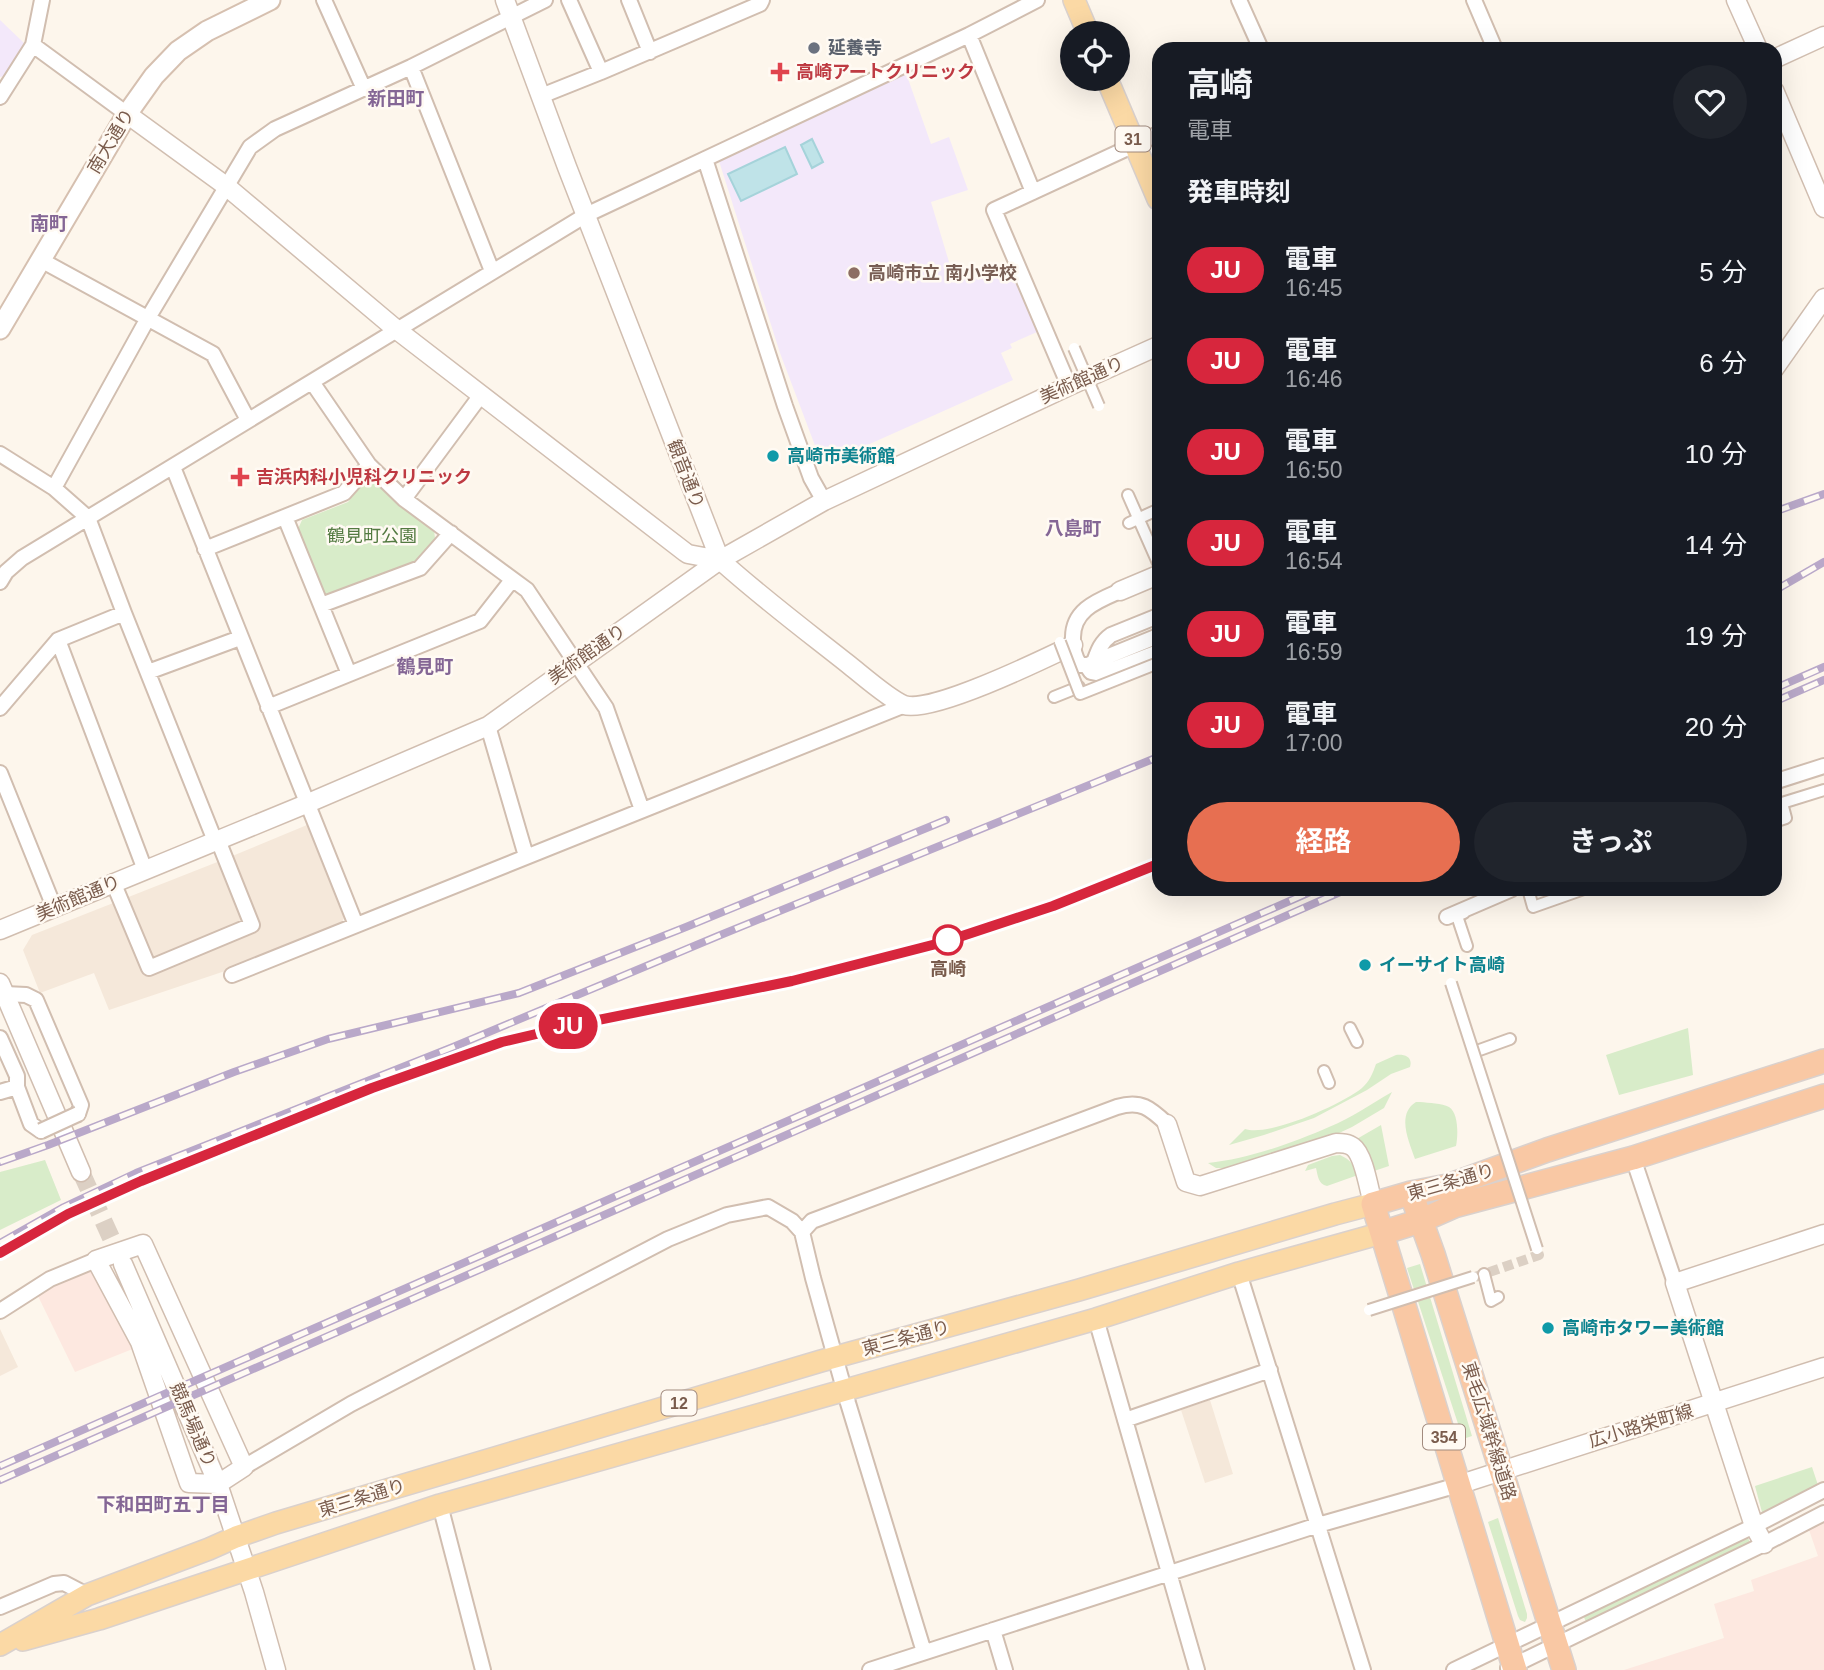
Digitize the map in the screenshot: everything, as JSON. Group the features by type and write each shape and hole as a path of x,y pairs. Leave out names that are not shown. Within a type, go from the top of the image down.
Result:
{"highway":[{"name":"東三条通り","path":"1373,1204 1448,1186 1547,1150 1824,1061"},
{"name":"東三条通り","path":"1382,1233 1420,1221 1454,1206 1633,1158 1824,1096"},
{"name":"東毛広域幹線道路","path":"1411,1193 1433,1254 1564,1670"},
{"name":"354","path":"1373,1204 1510,1662"}],"main road":[{"path":"1074,0 1083,21"},
{"name":"南大通り","path":"0,329 127,114 154,76 178,51 207,31 259,2"},
{"name":"31","path":"1112,91 1152,185"},
{"name":"東三条通り","path":"0,1646 87,1595 276,1523 836,1357 1065,1294 1373,1204"},
{"name":"東三条通り","path":"0,1646 99,1619 440,1505 1096,1319 1239,1273 1382,1233"}],"street":[{"path":"2,90 33,46 42,0"},
{"path":"324,0 364,89"},
{"path":"54,488 148,318 250,147 275,129 411,67 508,8 545,0"},
{"path":"569,0 601,72"},
{"path":"629,0 650,52"},
{"path":"541,96 650,52 760,4 762,0"},
{"path":"0,582 6,572 22,558 586,215 969,35 1037,0"},
{"path":"1239,0 1258,42"},
{"path":"1474,0 1492,42"},
{"path":"1736,0 1755,42"},
{"name":"観音通り","path":"508,8 720,560 751,588 878,688 905,705"},
{"path":"969,35 1034,191"},
{"path":"1782,55 1824,36"},
{"path":"33,46 226,186 397,330 688,554 720,560"},
{"path":"411,67 492,271"},
{"path":"1782,109 1824,208"},
{"path":"1069,386 994,210 1152,137"},
{"path":"705,159 785,406 811,478 824,501"},
{"path":"41,260 213,354 248,420"},
{"path":"1782,358 1824,298"},
{"path":"1074,348 1099,406"},
{"name":"美術館通り","path":"0,930 488,726 720,560 824,501 1152,349"},
{"path":"312,382 369,465 404,499 527,590 606,708 642,810"},
{"path":"404,499 481,395"},
{"path":"0,454 54,488 88,518 251,925 149,968 113,883"},
{"path":"205,549 344,493 369,465"},
{"path":"173,467 356,925"},
{"path":"1128,495 1134,521 1152,551"},
{"path":"1134,521 1152,512"},
{"path":"285,517 349,674"},
{"path":"321,605 420,568 451,533"},
{"path":"1152,578 1095,602 1084,610 1076,620 1073,645 1080,665 1090,664 1152,638"},
{"path":"268,707 480,621 512,580"},
{"path":"0,708 58,640 124,613"},
{"path":"1152,618 1104,639 1090,664 1091,672 1101,674 1152,654"},
{"path":"148,672 240,638"},
{"path":"58,640 145,870"},
{"path":"1054,644 1060,642 1080,694 1152,665"},
{"path":"232,975 905,705 934,703 956,696 1040,662 1073,645"},
{"path":"1054,697 1079,687"},
{"path":"488,726 526,856"},
{"path":"1782,779 1824,766"},
{"path":"0,773 54,907"},
{"path":"1782,819 1786,818 1782,803 1824,790"},
{"path":"1447,917 1496,896"},
{"path":"1467,946 1457,916 1503,896"},
{"path":"1530,896 1533,907 1564,896"},
{"path":"1451,983 1537,1249"},
{"path":"0,1038 17,1076 16,1087 31,1124 41,1130 78,1114 81,1105 36,1000 2,988"},
{"path":"2,988 81,1172"},
{"path":"1350,1028 1357,1042"},
{"path":"1474,1052 1510,1039"},
{"path":"1324,1071 1329,1083"},
{"path":"0,1092 16,1087"},
{"path":"802,1232 812,1221 1130,1103 1152,1109 1167,1124 1186,1182 1200,1186 1296,1154 1336,1143 1346,1144 1354,1147 1360,1156 1373,1204"},
{"path":"1633,1158 1754,1526 1765,1544"},
{"path":"96,1260 140,1342 189,1483 219,1484 351,1404 668,1239 727,1215 768,1207 792,1221 802,1232 844,1390 924,1653"},
{"path":"1675,1283 1824,1234"},
{"path":"0,1311 50,1279 144,1244 244,1467"},
{"name":"競馬場通り","path":"123,1264 219,1484 276,1670"},
{"path":"1239,1273 1363,1670"},
{"path":"1369,1310 1479,1276 1491,1301 1498,1297"},
{"path":"1096,1319 1197,1670"},
{"name":"広小路栄町線","path":"1458,1485 1824,1367"},
{"path":"1125,1420 1269,1370"},
{"path":"870,1670 903,1665 924,1653 993,1630 1318,1525 1458,1485"},
{"path":"1454,1670 1510,1662 1553,1635 1824,1490"},
{"path":"440,1505 483,1670"},
{"path":"1510,1662 1553,1635 1765,1544 1824,1513"},
{"path":"0,1607 54,1584 64,1583 87,1595"},
{"path":"993,1630 1004,1670"}],"shaded area":[{"path":"0,20 24,43 5,76 0,77"},
{"name":"高崎市立 南小学校","path":"906,73 931,144 949,137 968,190 931,202 955,282 1009,264 1037,332 1010,344 1012,348 1001,353 1013,380 822,464 780,353 719,161"},
{"path":"307,825 344,918 340,926 231,969 109,1010 94,973 40,993 23,950 32,935"},
{"path":"93,1267 135,1348 75,1372 37,1294 52,1284"},
{"path":"0,1329 18,1367 0,1376"},
{"path":"1210,1400 1233,1474 1205,1483 1181,1410"},
{"path":"1824,1519 1824,1670 1624,1670 1724,1638 1714,1604 1754,1591 1751,1580 1818,1556 1808,1527"}],"green space":[{"name":"鶴見町公園","path":"374,483 434,530 435,538 415,565 332,596 324,593 298,529 302,520 348,502 361,486"},
{"path":"1688,1028 1693,1075 1619,1095 1606,1055"},
{"path":"1396,1055 1408,1057 1410,1067 1391,1074 1314,1118 1229,1145 1245,1129 1256,1130 1288,1124 1352,1095 1371,1077 1376,1064"},
{"path":"1392,1092 1384,1108 1337,1134 1227,1168 1216,1168 1208,1163 1270,1150 1300,1139 1345,1119"},
{"path":"1416,1102 1443,1105 1452,1110 1457,1125 1456,1146 1415,1159 1407,1137 1405,1121 1410,1107"},
{"path":"1381,1125 1389,1166 1374,1171 1368,1150 1355,1140"},
{"path":"1340,1155 1352,1163 1358,1175 1327,1186 1320,1182 1316,1168 1305,1171 1308,1165"},
{"path":"45,1160 61,1200 0,1230 0,1172"},
{"path":"1420,1264 1472,1436 1463,1439 1407,1268"},
{"path":"1812,1467 1819,1488 1763,1516 1755,1486"},
{"path":"1498,1518 1527,1614 1525,1622 1518,1616 1488,1522"},
{"path":"1746,1534 1750,1542 1587,1624 1583,1615"}],"water":[{"path":"812,139 823,162 812,168 801,145"},
{"path":"785,147 797,174 741,201 728,174"}],"tunnel":[{"path":"81,1172 123,1264"},
{"path":"1475,1277 1539,1255 1537,1249"}],"railway":[{"path":"1782,509 1824,494"},
{"path":"1782,586 1824,562"},
{"path":"1782,685 1824,667"},
{"path":"1782,698 1824,680"},
{"path":"0,1243 64,1207 136,1173 453,1047 1152,759"},
{"path":"0,1162 234,1072 328,1039 519,993 946,820"},
{"path":"410,1075 502,1042 792,981 944,942 1053,906 1152,866"},
{"path":"0,1466 1301,896"},
{"path":"0,1480 1331,896"}],"train":[{"name":"JU","path":"0,1253 68,1214 141,1181 372,1088 502,1042 792,981 944,942 1053,906 1152,866"}],"place":[{"name":"延養寺","path":"814,48"},
{"name":"高崎アートクリニック","path":"780,72"},
{"name":"高崎市立 南小学校","path":"854,273"},
{"name":"高崎市美術館","path":"773,456"},
{"name":"吉浜内科小児科クリニック","path":"240,477"},
{"name":"高崎","path":"948,940"},
{"name":"イーサイト高崎","path":"1365,965"},
{"name":"高崎市タワー美術館","path":"1548,1328"}],"district":[{"name":"新田町","path":"396,98"},
{"name":"南町","path":"49,223"},
{"name":"八島町","path":"1073,528"},
{"name":"鶴見町","path":"425,666"},
{"name":"下和田町五丁目","path":"163,1504"}]}
